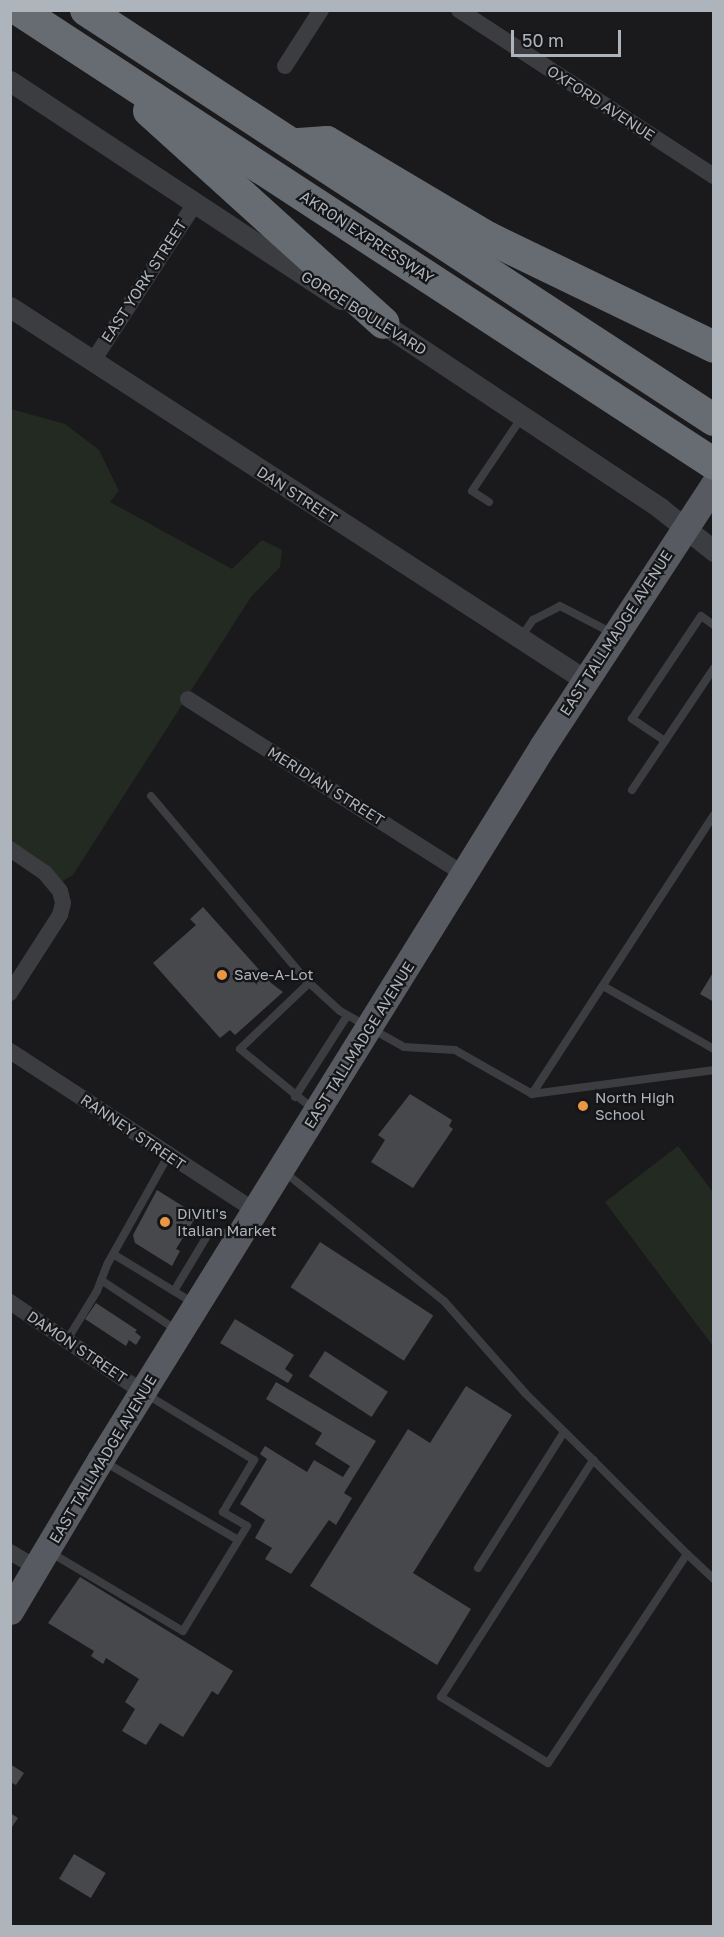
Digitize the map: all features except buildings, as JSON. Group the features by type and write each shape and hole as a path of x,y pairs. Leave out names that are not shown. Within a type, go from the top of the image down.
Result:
{"highway":[{"name":"AKRON EXPRESSWAY","path":"19,10 134,84 713,479"},
{"path":"86,10 714,420"},
{"path":"134,84 153,117 272,219 384,323"},
{"path":"292,144 327,141 489,238 714,346"}],"main road":[{"name":"EAST TALLMADGE AVENUE","path":"10,1611 100,1460 318,1112 358,1022 464,874 585,681 686,528 713,479"}],"street":[{"path":"285,66 321,10"},
{"name":"OXFORD AVENUE","path":"459,10 714,176"},
{"name":"GORGE BOULEVARD","path":"10,81 344,302 384,323 686,528 714,552"},
{"name":"EAST YORK STREET","path":"93,361 196,202"},
{"name":"DAN STREET","path":"10,307 585,681"},
{"name":"MERIDIAN STREET","path":"188,699 464,874"},
{"path":"10,849 45,873 60,891 63,903 60,915 10,993"},
{"name":"RANNEY STREET","path":"10,1051 256,1212"},
{"name":"DAMON STREET","path":"10,1302 143,1392"},
{"path":"10,1552 42,1560"}],"lane":[{"path":"489,502 472,491 522,416"},
{"path":"520,638 533,620 560,606 585,616 615,635"},
{"path":"665,741 633,719 701,616 714,625"},
{"path":"632,790 714,669"},
{"path":"151,796 309,983 358,1022 415,1050 455,1050 532,1094 714,1070"},
{"path":"532,1094 714,815"},
{"path":"309,983 240,1049 295,1097 318,1112"},
{"path":"603,986 714,1049"},
{"path":"295,1097 358,1022"},
{"path":"67,1340 97,1291 113,1254 168,1156"},
{"path":"282,1170 444,1301 564,1432 714,1579"},
{"path":"174,1291 210,1231 242,1236"},
{"path":"113,1254 198,1305"},
{"path":"101,1280 180,1333"},
{"path":"42,1560 183,1632 247,1526 223,1512 254,1460 143,1392"},
{"path":"478,1568 564,1432"},
{"path":"100,1460 238,1540"},
{"path":"593,1461 441,1697 548,1763 687,1554"}],"shaded area":[{"path":"11,409 65,424 99,450 119,491 110,502 232,569 262,540 282,550 280,567 251,597 73,875 59,883 11,847"},
{"path":"678,1146 713,1192 713,1346 605,1202"}],"place":[{"name":"Save-A-Lot","path":"222,975"},
{"name":"North High School","path":"583,1106"},
{"name":"DiViti's Italian Market","path":"165,1222"}]}
